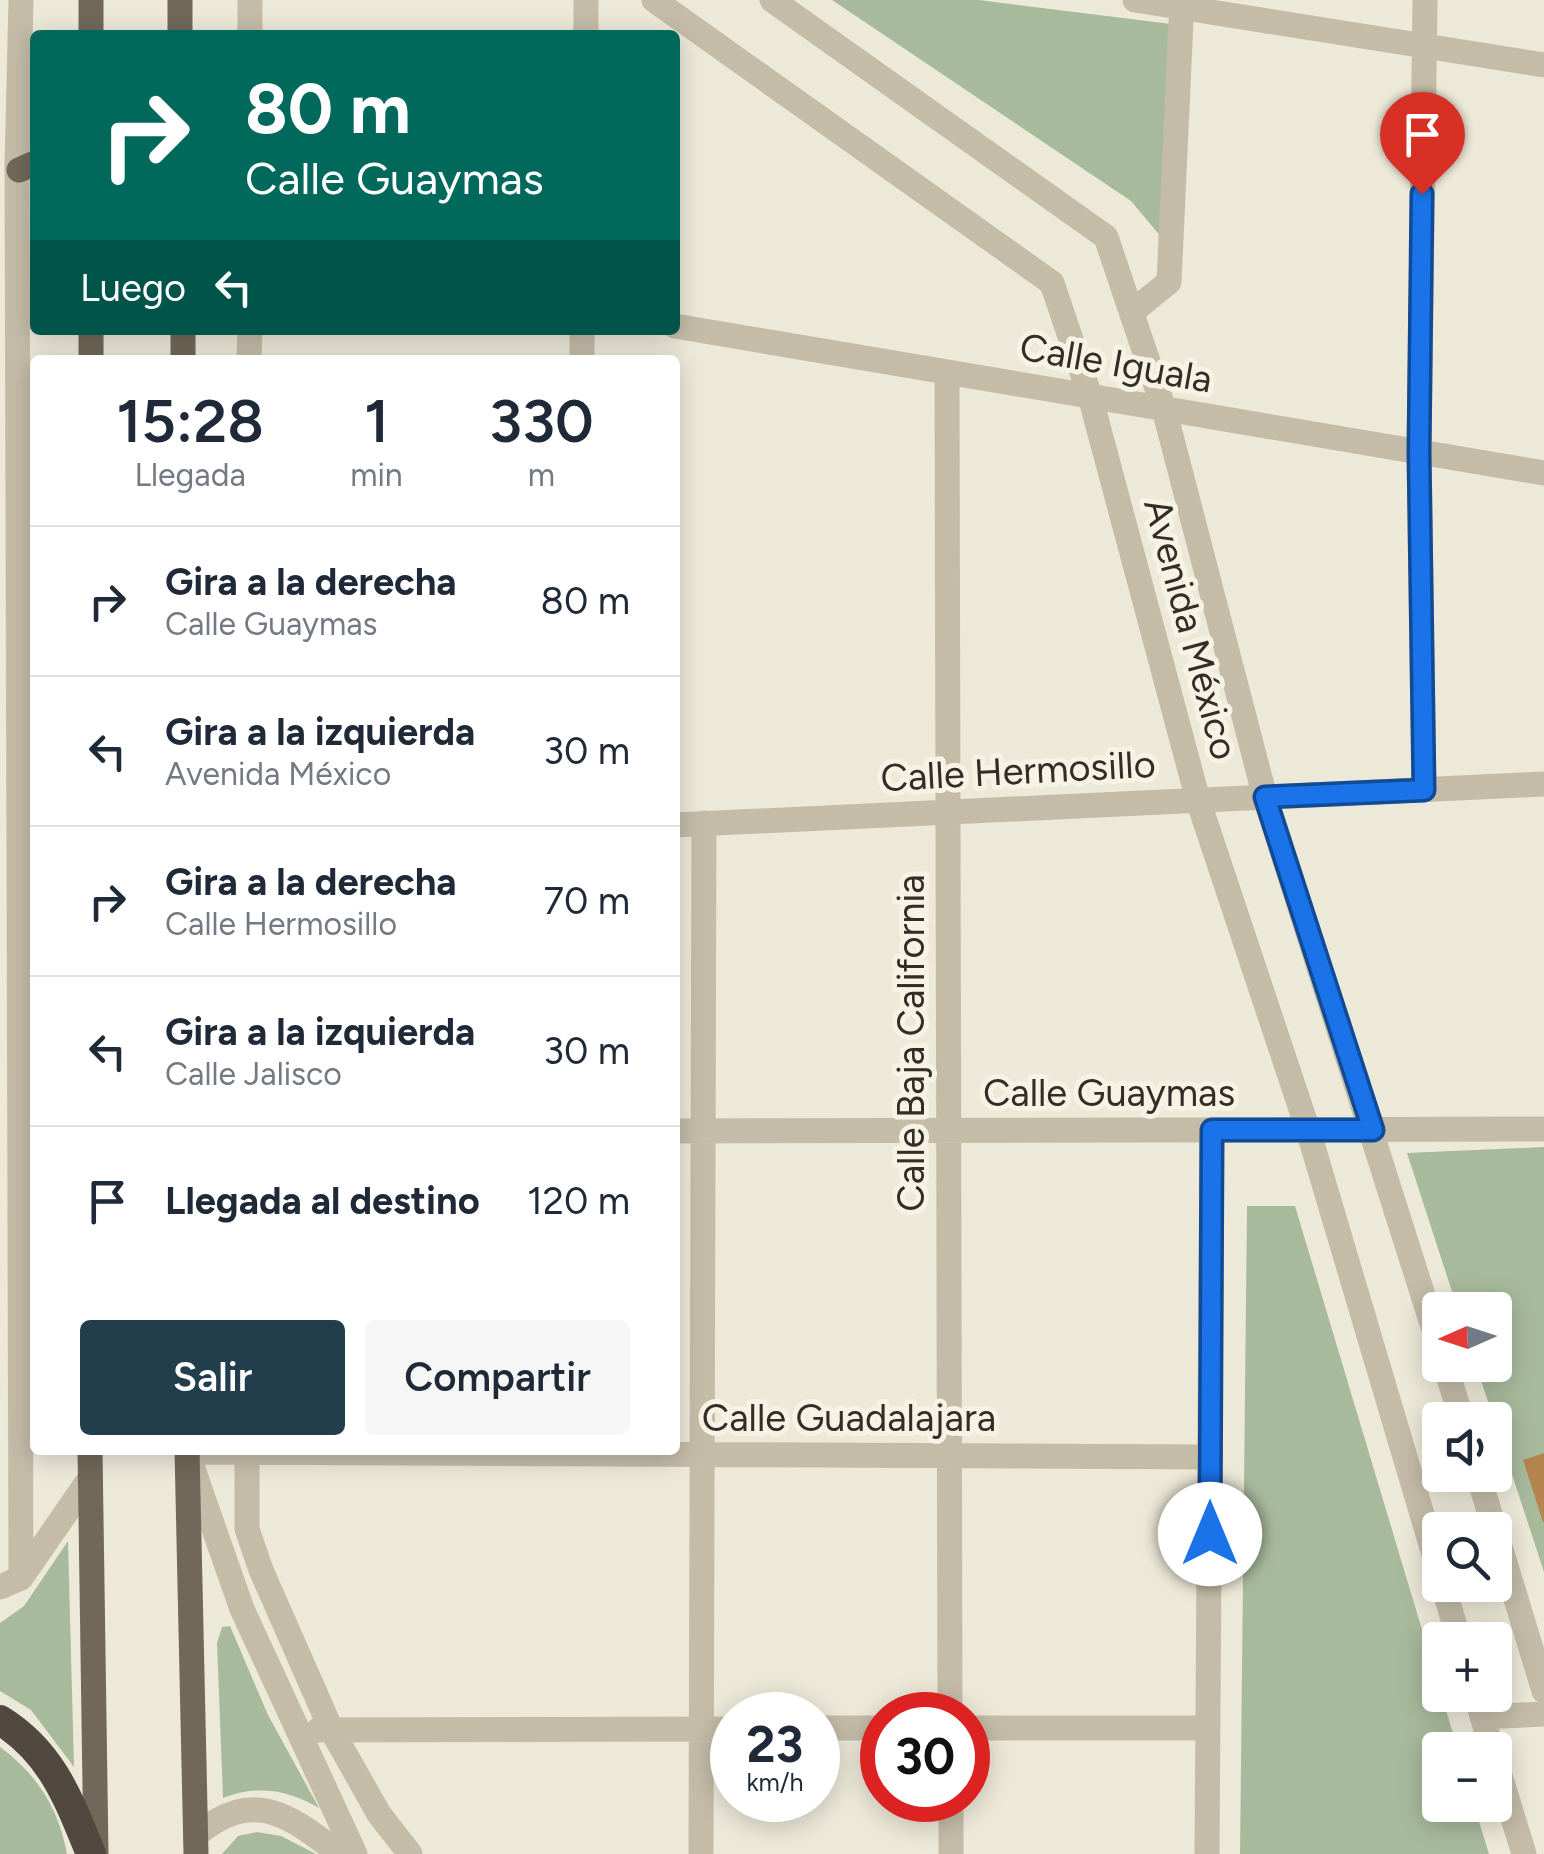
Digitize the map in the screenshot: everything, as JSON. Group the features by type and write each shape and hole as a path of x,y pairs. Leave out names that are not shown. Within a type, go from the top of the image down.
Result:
{"highway":[{"path":"0,1720 41,1753 60,1778 94,1854"}],"main road":[{"path":"91,0 91,30"},
{"path":"180,0 180,30"},
{"path":"90,1455 94,1854"},
{"path":"187,1455 196,1844"}],"street":[{"path":"10,1582 10,1150 18,804 21,0"},
{"path":"250,0 250,30"},
{"path":"586,0 586,30"},
{"name":"Avenida México","path":"654,0 1052,283 1090,396 1198,800 1308,1130 1422,1514"},
{"name":"Avenida México","path":"772,0 1106,237 1164,409 1265,797 1423,1292"},
{"path":"1135,0 1182,4 1544,65"},
{"path":"1424,790 1419,452 1426,0"},
{"path":"1132,312 1169,282 1182,4"},
{"name":"Calle Iguala","path":"680,327 1544,473"},
{"name":"Calle Baja California","path":"946,372 950,1692"},
{"name":"Calle Hermosillo","path":"680,824 1544,784"},
{"path":"701,1854 704,823"},
{"path":"1207,1854 1212,1130"},
{"name":"Calle Guaymas","path":"680,1131 1544,1130"},
{"name":"Calle Guadalajara","path":"680,1454 1210,1457"},
{"path":"188,1455 242,1609 356,1854"},
{"path":"247,1455 247,1529 332,1730 379,1814 410,1854"},
{"path":"10,1582 90,1478"},
{"path":"1512,1586 1544,1691"},
{"path":"1512,1710 1544,1714"},
{"path":"990,1728 1208,1728"},
{"path":"296,1730 710,1729"},
{"path":"196,1844 229,1814 271,1809 294,1820 340,1854"},
{"path":"1512,1815 1524,1854"},
{"path":"951,1822 951,1854"}],"green space":[{"path":"832,0 979,0 1171,24 1162,238 1131,201"},
{"path":"1544,1147 1544,1572 1512,1475 1512,1402 1488,1402 1482,1382 1512,1382 1512,1292 1452,1292 1407,1153"},
{"path":"1247,1206 1295,1206 1422,1630 1422,1712 1447,1712 1453,1732 1422,1732 1422,1822 1479,1822 1489,1854 1240,1854"},
{"path":"68,1541 74,1767 31,1710 0,1691 0,1623 24,1606"},
{"path":"230,1626 268,1715 319,1808 272,1791 248,1791 223,1798 217,1643 222,1627"},
{"path":"0,1747 25,1769 44,1794 58,1822 67,1854 0,1854"},
{"path":"257,1832 281,1836 316,1854 222,1854 238,1836"}],"building":[{"path":"1544,1453 1544,1522 1543,1522 1523,1460"}],"route":[{"path":"1210,1534 1212,1130 1373,1130 1265,797 1424,790 1419,452 1422,194"}]}
